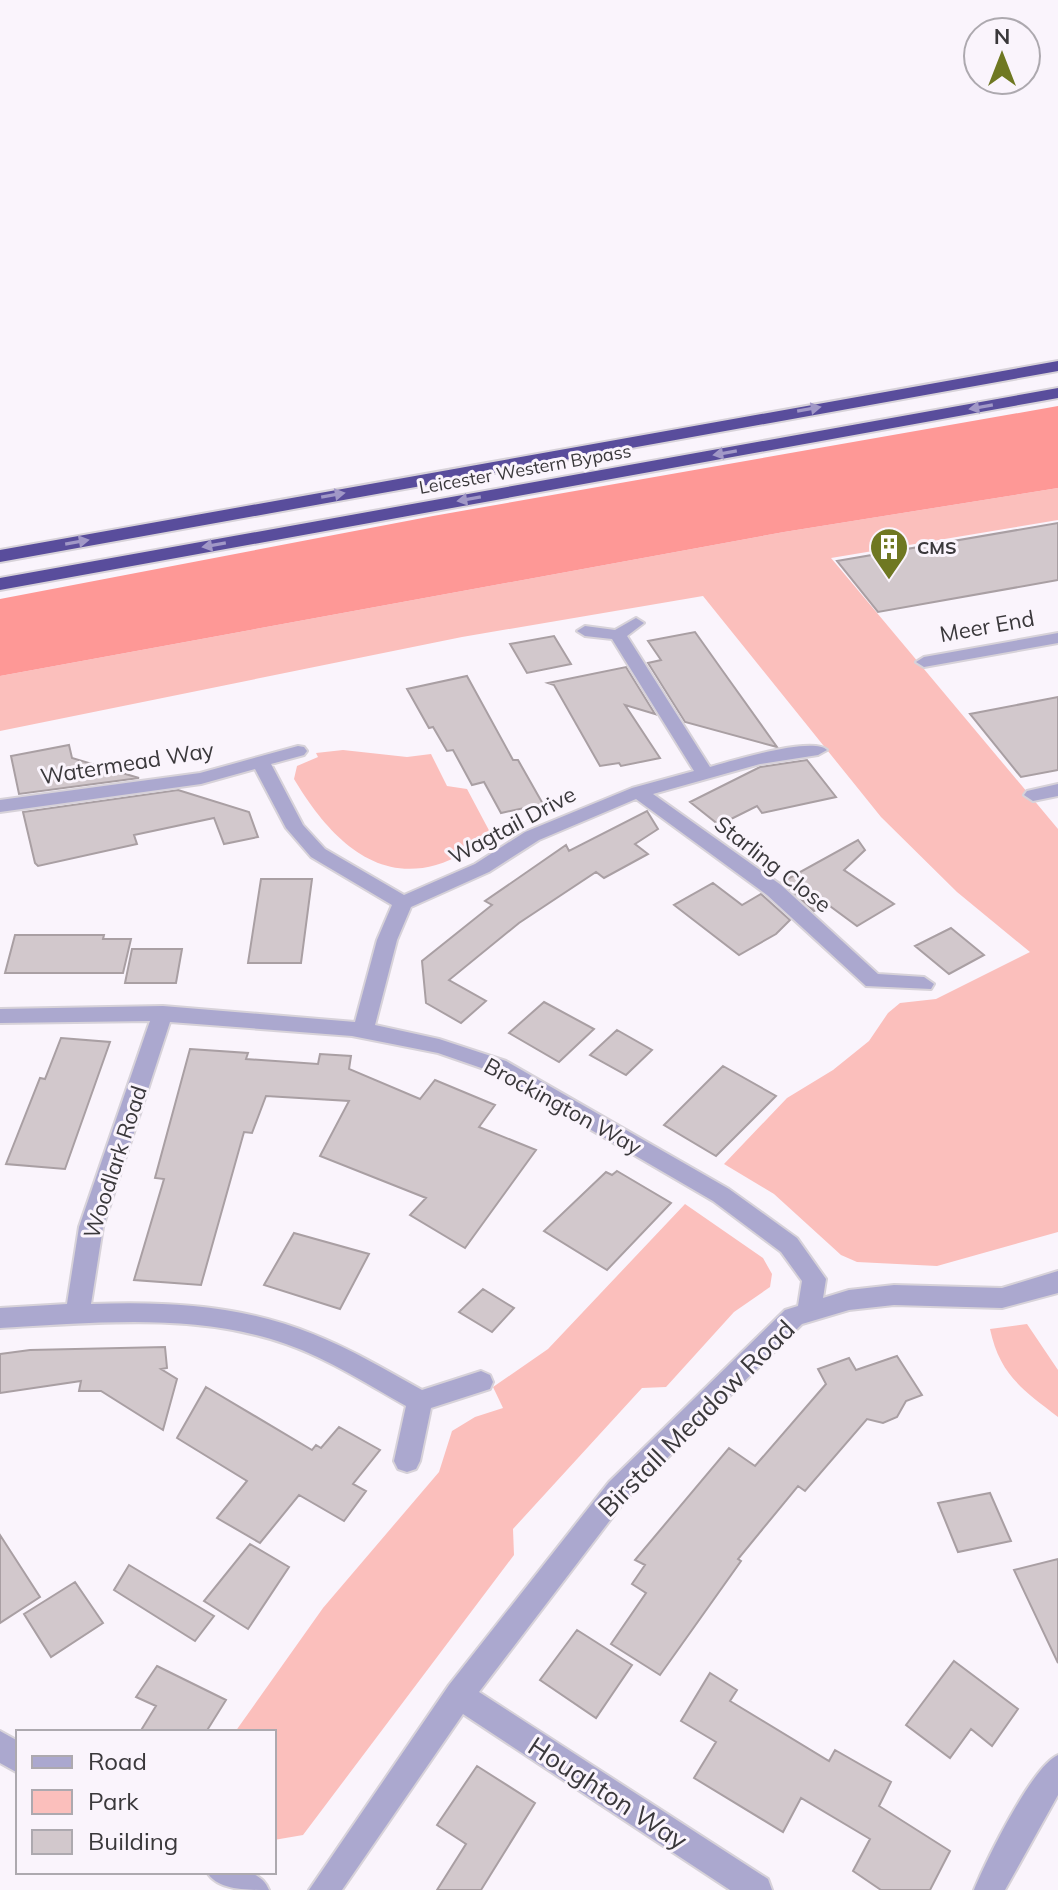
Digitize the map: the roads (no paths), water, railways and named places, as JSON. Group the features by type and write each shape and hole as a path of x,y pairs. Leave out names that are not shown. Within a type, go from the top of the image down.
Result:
{"highway":[{"name":"Leicester Western Bypass","path":"0,556 1058,366"},
{"name":"Leicester Western Bypass","path":"0,584 1058,393"}],"street":[{"path":"585,631 618,635 636,623"},
{"path":"618,635 704,772"},
{"name":"Meer End","path":"924,662 1058,638"},
{"name":"Wagtail Drive","path":"403,903 482,868 532,836 638,792 704,772 818,750"},
{"name":"Watermead Way","path":"0,806 166,784 261,763 298,751"},
{"path":"261,763 295,828 318,853 403,903 387,940 364,1028"},
{"path":"1033,795 1058,790"},
{"name":"Starling Close","path":"638,792 774,890 873,981 924,984"},
{"name":"Brockington Way","path":"0,1016 163,1013 364,1028 429,1042 498,1066 721,1195 789,1245 814,1279 809,1311"},
{"name":"Woodlark Road","path":"77,1314 91,1227 163,1013"},
{"name":"Birstall Meadow Road","path":"324,1890 459,1695 618,1490 794,1317 849,1300 894,1295 1002,1298 1048,1287 1058,1281"},
{"path":"0,1318 155,1314 229,1321 290,1335 420,1401 481,1382"},
{"path":"407,1461 420,1401"},
{"name":"Houghton Way","path":"459,1695 757,1890"},
{"path":"0,1745 16,1757"},
{"path":"989,1890 1038,1798 1058,1770"},
{"path":"226,1874 254,1890"}],"place":[{"name":"CMS","path":"889,581"}]}
